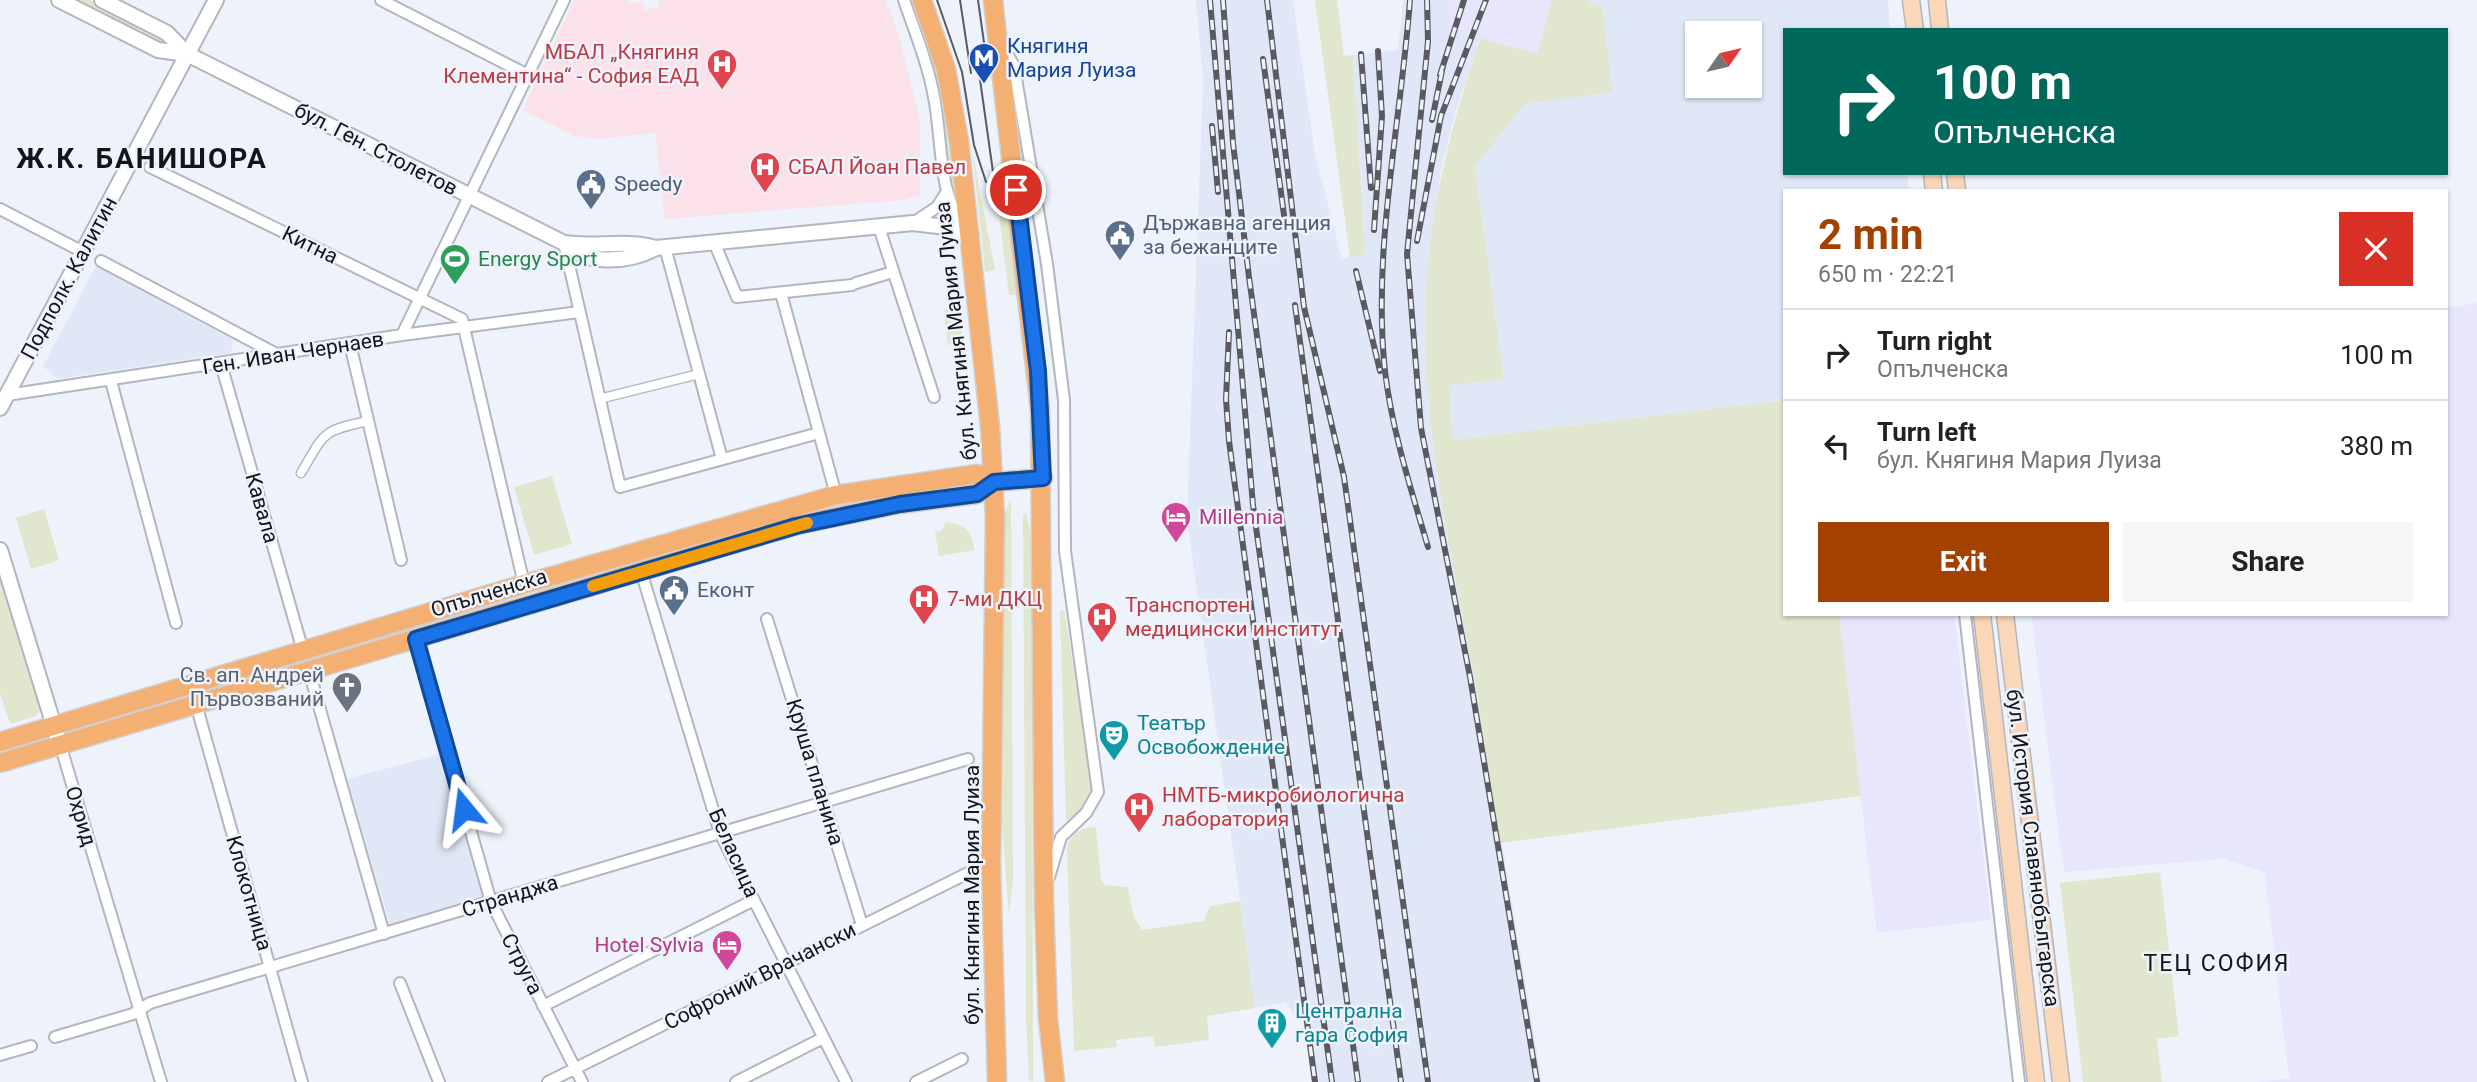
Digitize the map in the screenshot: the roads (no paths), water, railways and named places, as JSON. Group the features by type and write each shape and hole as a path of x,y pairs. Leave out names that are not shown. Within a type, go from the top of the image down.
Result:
{"main road":[{"name":"бул. Княгиня Мария Луиза","path":"922,0 946,69 959,141 985,362 994,482 996,581 991,866 997,1082"},
{"path":"993,0 1038,371 1043,478 1044,904 1048,1018 1055,1082"},
{"path":"1911,0 1914,28"},
{"path":"1937,0 1940,28"},
{"name":"Опълченска","path":"0,742 524,584 836,495 976,474 994,482 1043,478"},
{"name":"Опълченска","path":"0,763 796,526 900,504 977,494 994,482"},
{"name":"бул. История Славянобългарска","path":"1982,616 2036,1082"},
{"name":"бул. История Славянобългарска","path":"2005,616 2061,1082"}],"street":[{"name":"бул. Ген. Столетов","path":"59,0 159,50 187,54 564,243 584,258 644,255 660,247 913,223 946,227 971,236"},
{"name":"бул. Ген. Столетов","path":"102,0 167,33 187,54"},
{"name":"Подполк. Калитин","path":"3,401 216,0"},
{"path":"381,0 528,75"},
{"path":"402,335 564,0"},
{"path":"904,0 934,98 946,193 953,214 971,236"},
{"path":"997,34 1014,66 1047,264 1064,400 1065,551 1098,792 1086,813 1061,837 1055,850 1044,904"},
{"name":"Китна","path":"150,167 462,318 464,327"},
{"path":"913,223 937,207 946,193"},
{"path":"0,209 83,252"},
{"path":"879,226 934,397"},
{"path":"714,242 737,297 854,284 893,272"},
{"path":"564,243 620,488 819,433"},
{"path":"660,247 722,459"},
{"path":"101,261 280,356"},
{"path":"781,293 836,495"},
{"name":"Ген. Иван Чернаев","path":"3,401 111,381 402,335 579,312"},
{"path":"464,327 524,584"},
{"path":"349,344 401,560"},
{"name":"Кавала","path":"221,364 303,652"},
{"path":"599,399 699,374"},
{"path":"111,381 176,622"},
{"path":"301,473 323,437 333,428 368,421"},
{"name":"Охрид","path":"0,550 161,1082"},
{"name":"Беласица","path":"641,571 720,832 845,1082"},
{"name":"бул. История Славянобългарска","path":"1965,616 2019,1082"},
{"name":"Круша планина","path":"767,619 863,925"},
{"name":"Струга","path":"416,639 491,902 582,1082"},
{"path":"309,671 384,934"},
{"name":"Клокотница","path":"196,704 302,1082"},
{"name":"Странджа","path":"55,1037 270,968 968,759"},
{"name":"Софроний Врачански","path":"548,1082 972,871"},
{"path":"543,1006 754,900"},
{"path":"400,983 439,1082"},
{"path":"736,1082 823,1038"},
{"path":"0,1055 31,1046"},
{"path":"916,1082 962,1059"}],"tram line":[{"path":"937,0 962,72 974,145 986,182"},
{"path":"960,0 971,73"},
{"path":"978,0 988,71"},
{"path":"977,58 994,179"}],"railway":[{"path":"1210,0 1253,505 1332,1082"},
{"path":"1223,0 1233,143 1249,277 1358,1082"},
{"path":"1267,0 1304,307 1344,477 1428,1082"},
{"path":"1410,0 1389,186 1382,279 1382,325 1392,416 1428,547"},
{"path":"1427,0 1428,41 1407,254 1421,428 1470,677 1537,1082"},
{"path":"1440,75 1464,0"},
{"path":"1417,241 1441,116 1486,0"},
{"path":"1374,230 1382,116 1378,51"},
{"path":"1361,54 1371,188"},
{"path":"1263,59 1284,215"},
{"path":"1432,120 1443,66"},
{"path":"1212,126 1218,192"},
{"path":"1356,271 1380,371"},
{"path":"1295,305 1401,1082"},
{"path":"1229,332 1226,399 1229,441 1315,1082"}],"place":[{"name":"Княгиня Мария Луиза","path":"984,85"},
{"name":"МБАЛ „Княгиня Клементина“ - София ЕАД","path":"722,91"},
{"name":"СБАЛ Йоан Павел","path":"765,194"},
{"name":"Speedy","path":"591,211"},
{"name":"Държавна агенция за бежанците","path":"1120,262"},
{"name":"Energy Sport","path":"455,286"},
{"name":"Millennia","path":"1176,544"},
{"name":"Еконт","path":"674,617"},
{"name":"7-ми ДКЦ","path":"924,626"},
{"name":"Транспортен медицински институт","path":"1102,644"},
{"name":"Св. ап. Андрей Първозваний","path":"347,714"},
{"name":"Театър Освобождение","path":"1114,762"},
{"name":"НМТБ-микробиологична лаборатория","path":"1139,834"},
{"name":"Hotel Sylvia","path":"727,972"},
{"name":"Централна гара София","path":"1272,1050"}],"district":[{"name":"Ж.К. БАНИШОРА","path":"142,158"},
{"name":"ТЕЦ СОФИЯ","path":"2217,963"}]}
